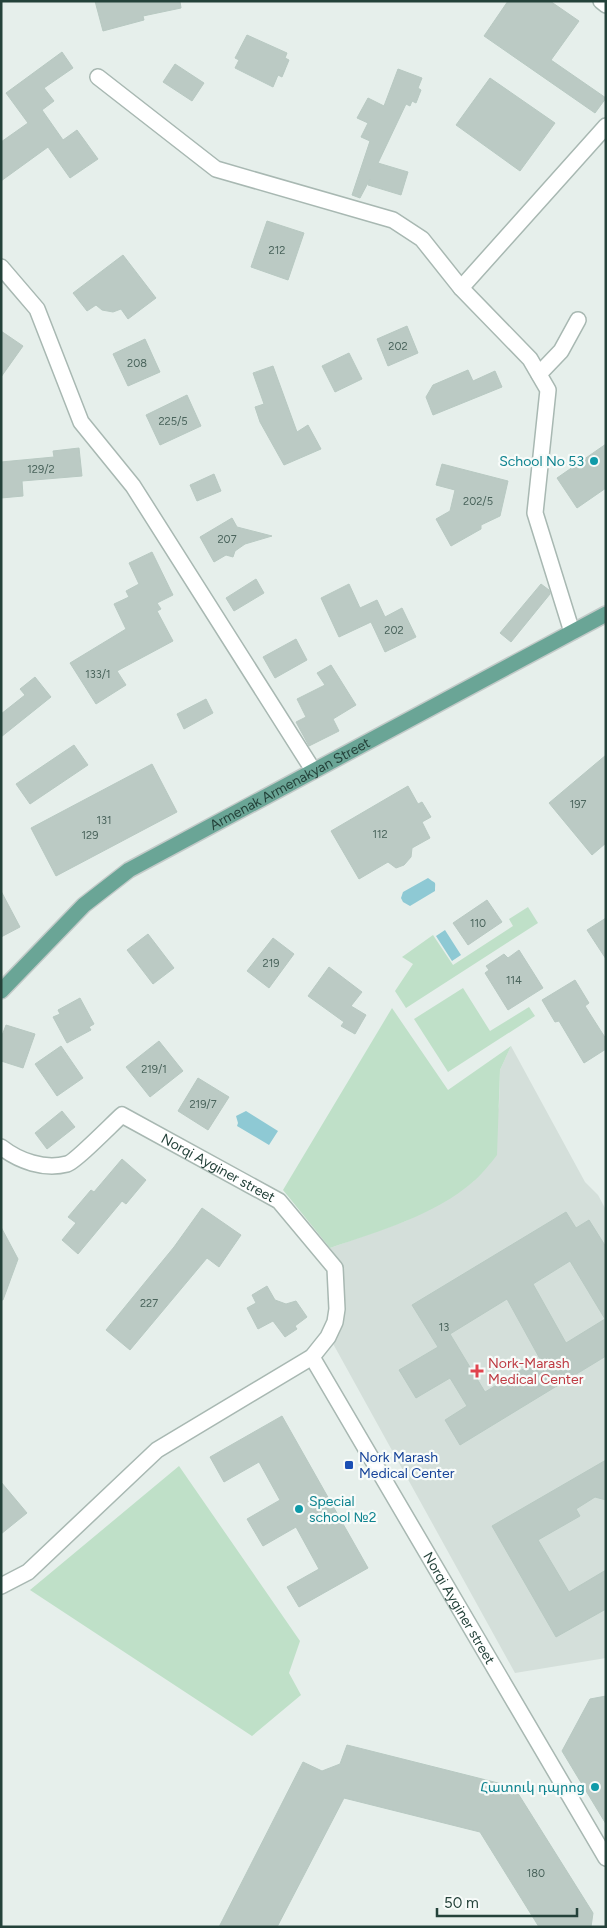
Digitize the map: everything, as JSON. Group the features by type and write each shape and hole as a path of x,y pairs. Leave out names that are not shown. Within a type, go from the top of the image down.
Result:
{"main road":[{"name":"Armenak Armenakyan Street","path":"1,991 84,905 129,870 606,614"}],"street":[{"path":"601,1 606,5"},
{"path":"98,77 216,169 393,220 422,238 461,288 530,358 548,390 535,513 572,632"},
{"path":"461,288 606,126"},
{"path":"1,267 37,309 81,422 133,486 313,770"},
{"path":"539,374 560,351 578,320"},
{"name":"Norqi Ayginer street","path":"1,1148 14,1156 34,1164 69,1164 122,1115 279,1201 335,1268 337,1313 328,1337 312,1357 158,1450 28,1572 1,1586"},
{"name":"Norqi Ayginer street","path":"312,1357 606,1858"}],"shaded area":[{"name":"Nork-Marash Medical Center","path":"511,1046 585,1182 598,1195 606,1210 606,1658 515,1673 331,1340 344,1309 342,1265 330,1248 406,1221 444,1201 474,1181 499,1106 500,1070"}],"green space":[{"path":"528,907 538,923 406,1008 395,991 413,964 402,957 433,935 453,965 513,926 509,919"},
{"path":"463,988 490,1031 529,1007 535,1016 448,1072 414,1019"},
{"path":"392,1008 448,1090 511,1046 500,1070 497,1155 474,1181 442,1204 387,1229 330,1248 283,1190"},
{"path":"179,1466 300,1641 289,1673 301,1695 252,1736 30,1590"}],"water":[{"path":"428,878 435,883 435,891 410,906 403,902 401,898 403,892"},
{"path":"445,930 461,955 452,961 436,936"},
{"path":"246,1111 278,1131 269,1145 237,1126 236,1116"}],"building":[{"path":"95,1 180,1 181,8 143,16 144,20 103,31"},
{"path":"508,1 550,1 579,21 551,60 606,98 595,113 484,36"},
{"path":"247,35 287,53 285,58 289,60 282,77 278,75 273,87 235,68 239,60 235,58"},
{"path":"62,52 73,68 44,88 54,101 42,110 63,140 77,130 98,159 70,178 48,147 1,181 1,142 28,123 6,93"},
{"path":"175,64 204,83 192,101 163,82"},
{"path":"398,69 422,78 418,88 421,90 416,103 412,101 410,106 406,104 378,163 408,172 401,195 368,185 370,179 360,198 352,195 370,141 361,137 368,123 357,118 368,98 384,106"},
{"path":"490,78 555,123 520,171 456,125"},
{"path":"267,221 304,233 288,280 251,267"},
{"path":"123,255 156,298 128,319 121,309 113,312 102,310 96,305 87,311 73,293"},
{"path":"407,326 418,353 388,366 377,339"},
{"path":"1,331 23,346 1,377"},
{"path":"145,339 160,372 128,386 113,354"},
{"path":"349,353 362,379 335,392 322,366"},
{"path":"273,366 297,432 308,425 321,449 284,465 260,422 255,407 264,404 253,373"},
{"path":"468,370 473,381 495,371 502,387 433,415 426,397 433,385"},
{"path":"187,395 201,426 160,445 146,415"},
{"name":"School No 53","path":"606,444 606,488 577,508 557,478"},
{"path":"79,448 82,476 22,481 23,496 1,498 1,462 54,457 53,451"},
{"path":"442,464 508,481 500,516 481,525 481,529 451,546 436,519 450,511 455,490 436,485"},
{"path":"214,474 221,491 197,501 190,485"},
{"path":"232,518 237,527 272,536 245,544 235,551 233,557 226,555 214,562 200,537"},
{"path":"152,552 173,595 157,603 161,609 157,611 173,641 117,671 126,685 96,704 70,663 126,629 114,604 129,597 126,591 139,584 129,563"},
{"path":"256,579 264,593 234,611 226,598"},
{"path":"349,584 360,608 377,600 385,617 402,608 416,637 385,652 371,622 339,637 321,598"},
{"path":"541,584 549,590 550,594 511,642 500,633"},
{"path":"296,639 307,660 275,678 263,657"},
{"path":"331,665 356,705 333,719 339,731 309,746 296,722 306,717 297,699 325,685 317,673"},
{"path":"35,677 51,697 1,737 1,714 25,695 20,689"},
{"path":"206,699 213,713 184,729 177,714"},
{"path":"74,745 88,765 30,804 16,784"},
{"path":"606,755 606,843 592,855 549,803"},
{"path":"152,764 177,812 56,876 31,828"},
{"path":"408,786 418,804 422,802 431,817 422,822 430,838 412,848 411,857 404,865 396,868 388,862 359,879 331,831"},
{"path":"1,891 20,927 1,937"},
{"path":"487,900 502,922 468,945 453,923"},
{"path":"606,918 606,959 587,930"},
{"path":"148,934 174,968 153,984 127,950"},
{"path":"273,938 294,954 269,988 247,971"},
{"path":"519,950 543,988 508,1010 485,973 489,970 486,966 504,954 508,958"},
{"path":"329,967 362,992 351,1006 366,1015 355,1034 341,1026 344,1022 308,996"},
{"path":"575,980 589,1003 585,1006 606,1039 606,1049 584,1063 559,1021 555,1022 542,1000"},
{"path":"80,998 94,1024 89,1027 91,1030 67,1043 53,1017 60,1014 58,1010"},
{"path":"6,1025 35,1034 23,1068 1,1061 1,1038"},
{"path":"159,1041 183,1071 150,1097 126,1067"},
{"path":"61,1046 83,1078 57,1096 35,1064"},
{"path":"198,1078 229,1097 208,1130 178,1111"},
{"path":"62,1111 75,1127 47,1149 35,1133"},
{"path":"122,1159 146,1180 126,1204 122,1201 78,1254 62,1240 76,1223 68,1217 91,1190 94,1192"},
{"path":"202,1208 241,1235 219,1267 207,1258 130,1350 106,1330 174,1247"},
{"path":"566,1212 576,1228 589,1220 606,1247 606,1356 460,1445 445,1420 467,1406 450,1378 416,1398 399,1370 438,1347 412,1305","holes":["570,1261 605,1319 566,1343 533,1284","507,1299 540,1359 485,1392 450,1334"]},
{"path":"1,1227 18,1259 3,1300 1,1300"},
{"path":"267,1286 275,1300 286,1304 296,1301 307,1317 295,1326 297,1329 285,1337 273,1321 258,1329 247,1308 256,1303 252,1295"},
{"name":"Special school №2","path":"282,1416 368,1568 299,1607 287,1587 319,1569 296,1527 263,1546 247,1519 280,1500 259,1462 224,1482 210,1457"},
{"path":"606,1460 606,1500 595,1497 576,1509 580,1516 538,1540 569,1592 606,1570 606,1609 556,1637 492,1526"},
{"path":"1,1482 27,1513 1,1534"},
{"name":"Հատուկ դպրոց","path":"606,1696 606,1824 562,1751 590,1699"},
{"path":"347,1745 514,1787 593,1913 591,1927 539,1927 480,1832 344,1798 277,1927 219,1927 303,1762 322,1771 340,1764"}],"place":[{"name":"School No 53","path":"594,461"},
{"name":"Nork-Marash Medical Center","path":"477,1371"},
{"name":"Nork Marash Medical Center","path":"349,1465"},
{"name":"Special school №2","path":"299,1509"},
{"name":"Հատուկ դպրոց","path":"595,1787"}]}
